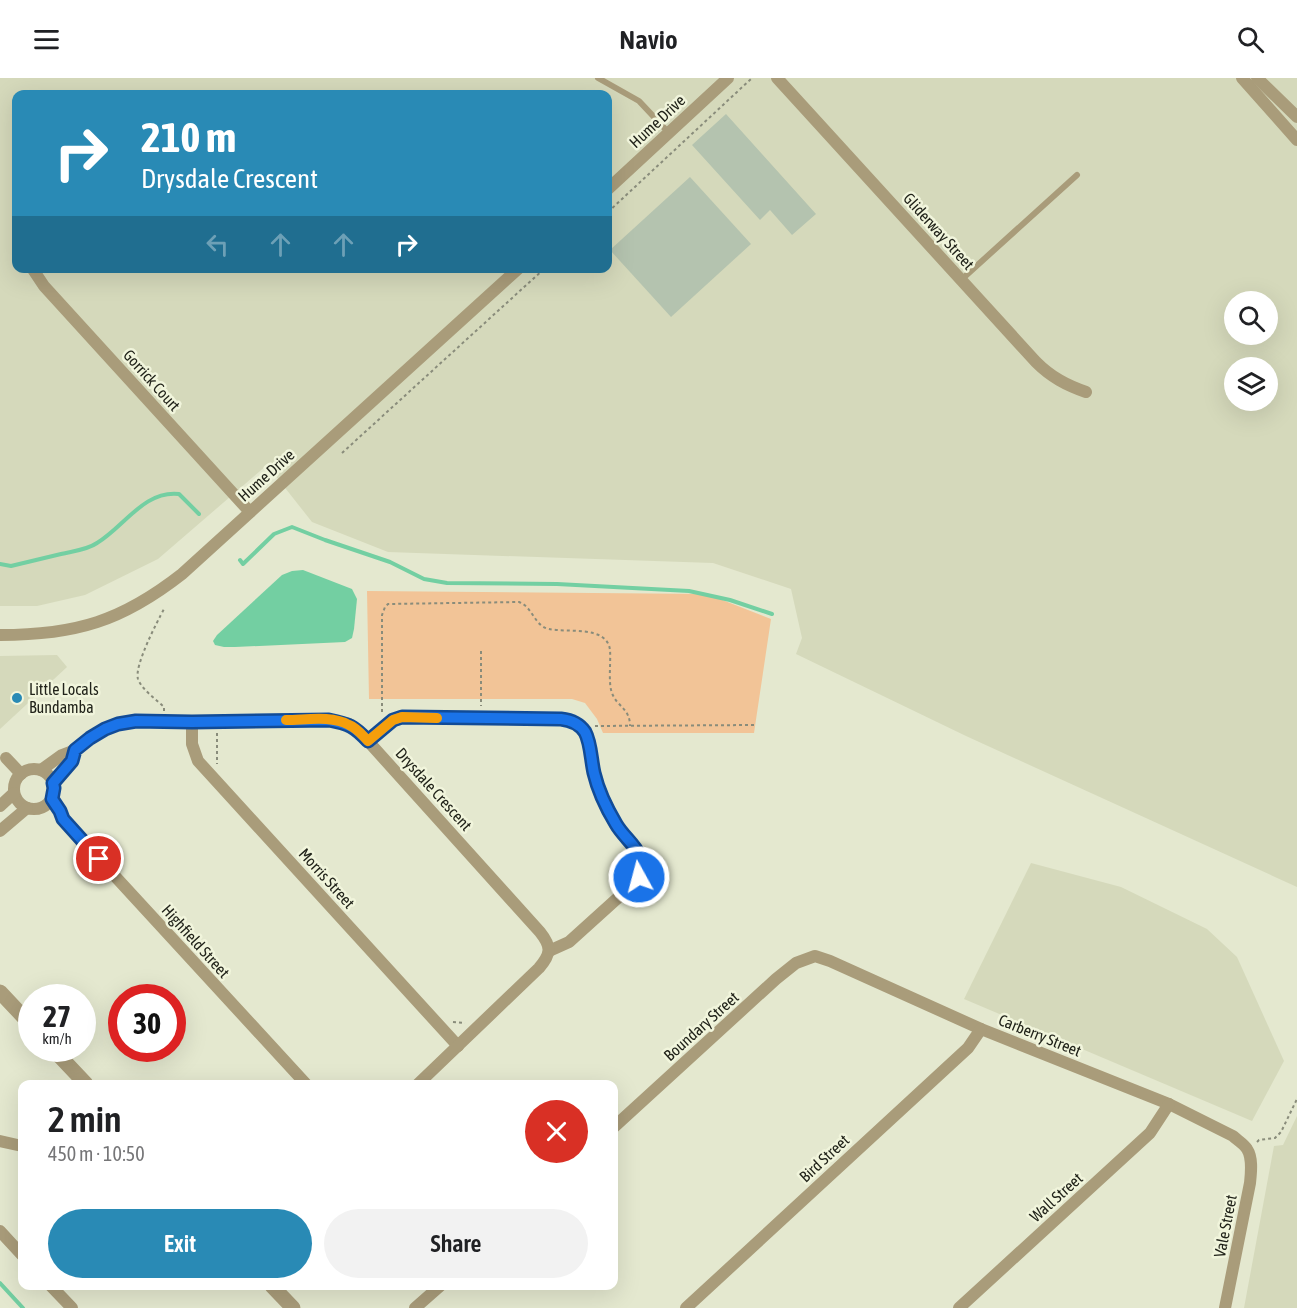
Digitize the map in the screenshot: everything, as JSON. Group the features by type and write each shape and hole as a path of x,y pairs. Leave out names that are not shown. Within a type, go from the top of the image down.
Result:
{"street":[{"name":"Hume Drive","path":"612,185 728,78"},
{"name":"Gliderway Street","path":"777,78 1046,372 1061,382 1086,393"},
{"path":"1242,78 1297,140"},
{"path":"1257,78 1297,117"},
{"name":"Gorrick Court","path":"35,273 44,286 250,512"},
{"name":"Hume Drive","path":"0,635 65,631 123,612 155,594 182,574 513,273"},
{"path":"368,741 393,720 402,717 570,720 581,727 587,737 598,785 617,826 638,852 642,870 632,886 569,942 549,951 546,960 539,968 422,1080"},
{"name":"Drysdale Crescent","path":"41,770 105,729 136,721 329,720 349,724 358,730 540,932 547,941 549,951"},
{"name":"Morris Street","path":"192,722 192,744 198,761 458,1046"},
{"name":"Drysdale Crescent","path":"53,783 72,761 75,750"},
{"path":"6,758 21,774"},
{"path":"28,770 41,770 51,777 54,788 47,803 38,808 27,808 21,804 14,793 15,782 21,774 28,770"},
{"path":"0,806 14,793"},
{"name":"Highfield Street","path":"47,803 60,811 63,819 302,1080"},
{"path":"0,831 27,808"},
{"name":"Carberry Street","path":"815,956 981,1029 1169,1104 1233,1136 1248,1150"},
{"name":"Boundary Street","path":"618,1123 795,963 815,956"},
{"path":"0,992 18,1011"},
{"name":"Bird Street","path":"686,1308 968,1048 981,1029"},
{"path":"65,1062 82,1080"},
{"name":"Wall Street","path":"958,1308 1150,1133 1169,1104"},
{"path":"0,1141 18,1145"},
{"name":"Vale Street","path":"1225,1308 1250,1183 1251,1167 1248,1150"},
{"path":"0,1231 18,1251"},
{"path":"55,1290 72,1308"},
{"path":"276,1290 293,1308"},
{"path":"415,1308 435,1290"}],"lane":[{"path":"598,78 639,101 669,133"},
{"path":"961,280 1077,175"}],"path":[{"path":"612,208 752,78"},
{"path":"342,453 540,273"},
{"path":"379,716 383,708 382,615 388,604 519,602 524,604 543,627 593,633 605,639 610,645 613,696 630,717 630,726"},
{"path":"164,609 144,653 138,678 164,707 164,714"},
{"path":"481,651 481,706"},
{"path":"595,726 754,725"},
{"path":"1248,1150 1259,1140 1275,1138 1281,1132 1297,1099"}],"shaded area":[{"path":"0,78 1297,78 1297,887 966,736 796,654 802,638 791,589 713,563 388,552 312,522 267,465 158,559 85,595 37,606 0,606"},
{"path":"303,570 352,589 357,599 352,638 345,642 235,647 215,645 213,641 217,635 282,575"},
{"path":"367,591 707,594 771,619 754,733 603,733 597,719 585,703 572,699 369,699"},
{"name":"Little Locals Bundamba","path":"57,655 67,667 0,729 0,656"},
{"path":"1031,863 1121,887 1207,929 1237,957 1284,1061 1252,1121 964,999"},
{"path":"1297,1116 1297,1308 1244,1308 1274,1146 1283,1145"}],"building":[{"path":"726,114 816,214 792,235 770,210 760,220 692,145"},
{"path":"690,177 751,244 671,317 612,252 612,248"}],"waterway":[{"path":"0,564 11,566 89,547 107,536 145,504 167,494 179,494 199,514"},
{"path":"240,560 243,564 274,534 292,527 390,562 424,579 447,583 557,584 689,591 730,600 772,614"},
{"path":"0,1283 23,1308"}],"slow traffic":[{"path":"286,720 342,722 358,730 368,741 393,720 402,717 437,718"}],"place":[{"name":"Little Locals Bundamba","path":"17,698"}],"route":[{"path":"99,859 63,819 52,799 53,783 72,761 75,750 90,738 118,724 136,721 329,720 349,724 368,741 393,720 402,717 561,719 576,723 587,737 594,773 603,797 617,826 638,852 642,870 639,877"}]}
